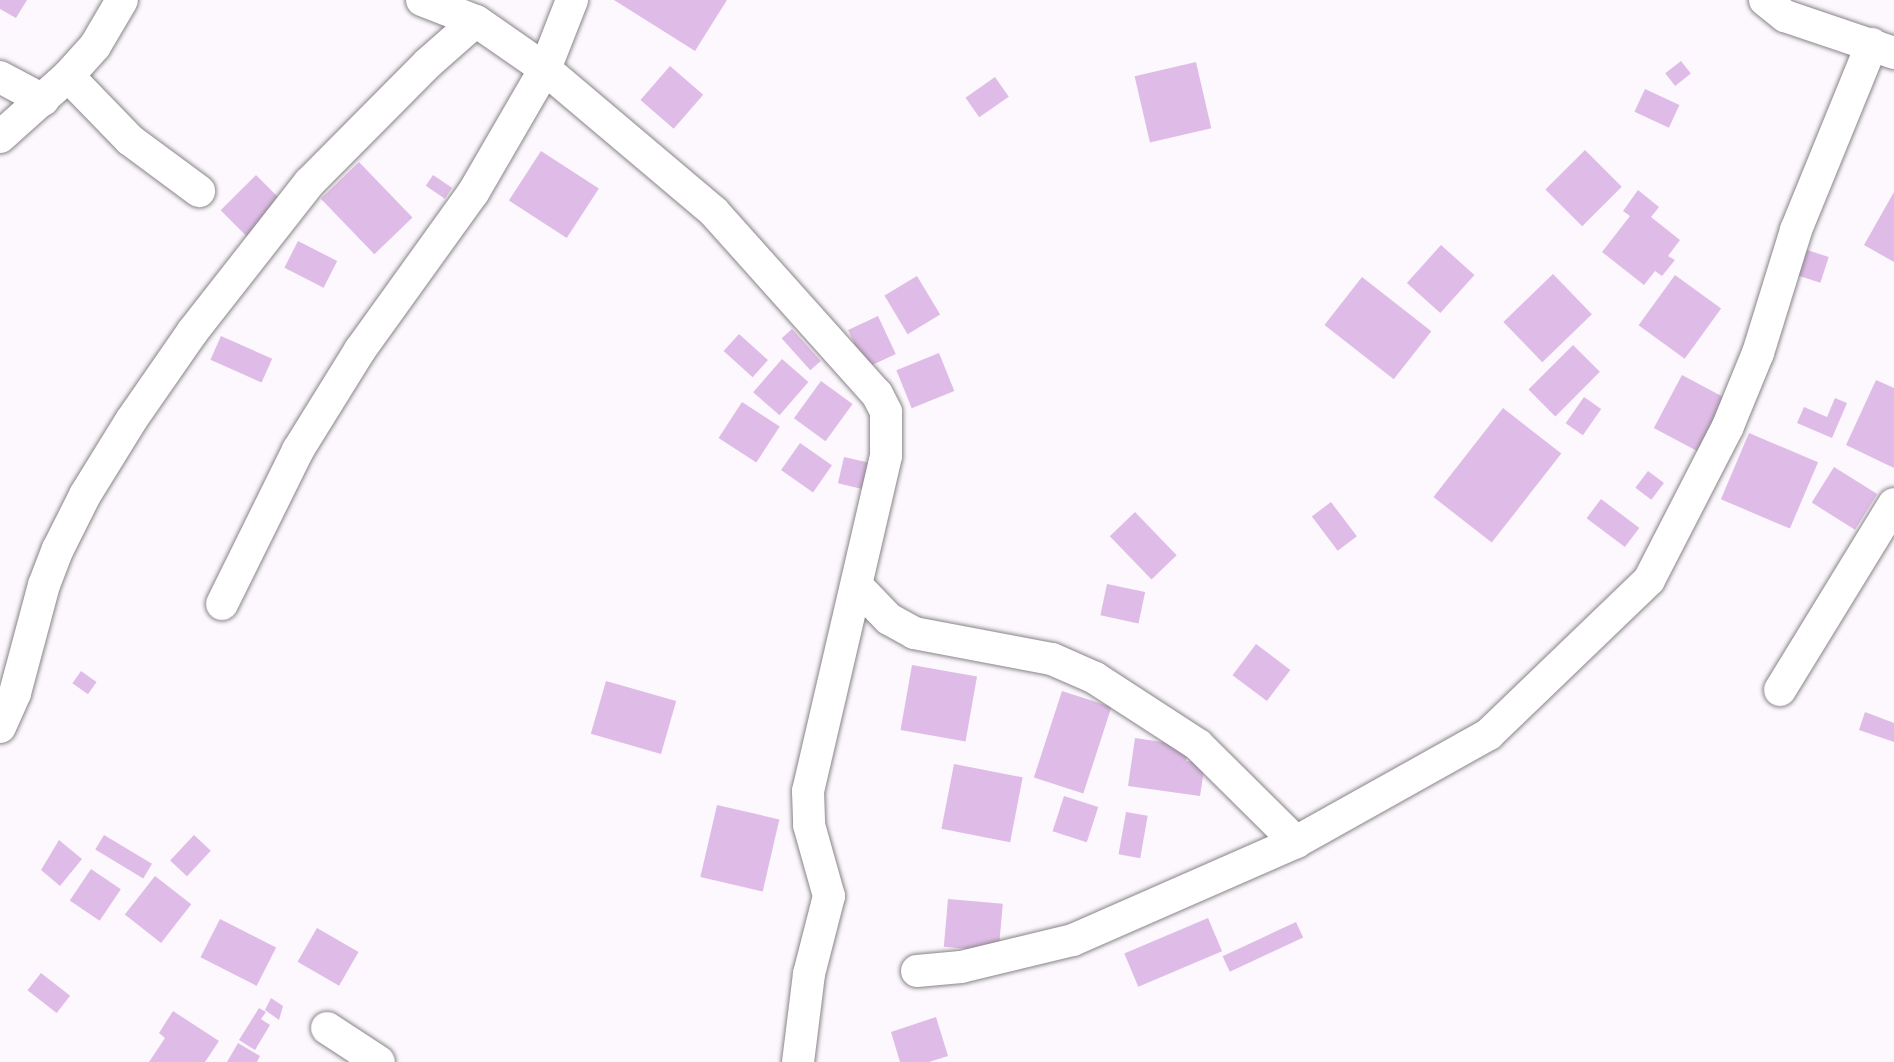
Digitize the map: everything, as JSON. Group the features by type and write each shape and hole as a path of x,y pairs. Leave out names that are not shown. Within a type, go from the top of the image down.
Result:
{"street":[{"path":"0,137 68,76 94,46 122,0"},
{"path":"422,0 476,21 545,69 715,212 877,394 888,419 886,456 808,791 809,825 829,896 808,974 798,1062"},
{"path":"222,604 298,450 360,350 441,243 545,69 572,0"},
{"path":"917,971 961,967 1073,940 1296,842 1489,734 1649,580 1728,426 1758,353 1796,230 1883,49 1785,16 1765,0"},
{"path":"0,727 15,694 30,631 58,549 85,495 132,419 193,331 309,183 476,21"},
{"path":"68,76 130,140 199,191"},
{"path":"0,77 43,100"},
{"path":"1780,690 1894,504"},
{"path":"857,586 888,619 914,633 1052,659 1095,678 1198,745 1296,842"},
{"path":"327,1028 379,1062"}],"building":[{"path":"0,0 27,0 16,18 0,9"},
{"path":"614,0 727,0 695,51"},
{"path":"1681,61 1691,74 1675,86 1665,73"},
{"path":"1196,62 1211,128 1150,142 1135,76"},
{"path":"670,66 703,95 674,129 640,100"},
{"path":"995,77 1009,97 979,117 966,98"},
{"path":"1645,89 1679,105 1669,128 1634,112"},
{"path":"1585,150 1622,187 1582,226 1545,190"},
{"path":"541,151 599,189 567,238 509,200"},
{"path":"359,162 412,217 374,254 321,199"},
{"path":"256,175 286,205 250,240 221,210"},
{"path":"433,175 452,188 445,199 426,186"},
{"path":"1638,190 1659,207 1651,217 1680,240 1668,256 1675,260 1662,276 1655,271 1644,285 1602,252 1630,216 1623,211"},
{"path":"1894,192 1894,262 1864,245"},
{"path":"298,241 337,261 324,288 284,268"},
{"path":"1441,245 1474,275 1440,313 1407,283"},
{"path":"1804,249 1829,257 1820,283 1796,275"},
{"path":"1553,274 1592,314 1542,362 1503,322"},
{"path":"1675,275 1721,309 1685,359 1639,325"},
{"path":"917,276 940,315 908,334 884,296"},
{"path":"1362,277 1431,331 1394,379 1324,325"},
{"path":"878,316 896,354 866,368 848,330"},
{"path":"792,329 821,361 810,370 782,338"},
{"path":"739,334 768,360 753,377 724,351"},
{"path":"221,336 272,359 262,383 210,360"},
{"path":"1573,345 1600,372 1555,416 1528,390"},
{"path":"939,353 954,391 912,408 896,370"},
{"path":"782,359 808,382 780,415 753,392"},
{"path":"1682,375 1727,399 1699,452 1654,428"},
{"path":"1876,380 1894,388 1894,468 1846,445"},
{"path":"821,381 853,404 826,441 794,418"},
{"path":"1584,397 1601,409 1583,435 1566,423"},
{"path":"1835,398 1847,403 1832,438 1797,423 1804,407 1827,417"},
{"path":"742,402 780,427 756,463 719,438"},
{"path":"1503,408 1561,454 1492,543 1433,497"},
{"path":"1749,433 1818,462 1790,529 1721,499"},
{"path":"800,443 832,465 813,492 781,470"},
{"path":"844,457 869,463 863,489 838,483"},
{"path":"1834,467 1877,494 1855,530 1812,503"},
{"path":"1648,471 1664,483 1651,500 1635,488"},
{"path":"1601,499 1639,528 1625,547 1587,518"},
{"path":"1331,502 1357,536 1338,551 1312,516"},
{"path":"1135,512 1177,555 1152,579 1110,536"},
{"path":"1107,584 1145,592 1138,623 1100,615"},
{"path":"1256,644 1290,670 1267,701 1233,675"},
{"path":"912,665 977,676 966,741 901,730"},
{"path":"81,671 97,682 88,694 72,683"},
{"path":"606,681 676,701 661,754 591,734"},
{"path":"1062,691 1111,707 1083,794 1034,778"},
{"path":"1865,712 1894,723 1894,742 1859,730"},
{"path":"1135,738 1189,746 1186,761 1205,763 1200,796 1128,786"},
{"path":"954,764 1023,777 1010,842 941,829"},
{"path":"1064,796 1098,807 1087,842 1053,831"},
{"path":"717,805 779,819 763,892 700,877"},
{"path":"1126,812 1148,816 1140,858 1119,854"},
{"path":"104,835 152,864 143,878 95,850"},
{"path":"194,835 211,851 187,876 170,861"},
{"path":"59,840 82,859 60,886 41,870"},
{"path":"91,869 121,889 100,921 70,901"},
{"path":"155,876 191,904 161,943 125,915"},
{"path":"948,899 1003,904 999,952 944,947"},
{"path":"1208,918 1222,951 1138,987 1124,954"},
{"path":"220,919 276,948 257,986 200,957"},
{"path":"1296,922 1303,937 1230,972 1223,956"},
{"path":"317,928 359,952 339,986 298,962"},
{"path":"41,973 70,996 57,1013 27,990"},
{"path":"271,998 283,1006 279,1020 265,1010"},
{"path":"259,1008 266,1012 261,1019 270,1025 255,1050 239,1040"},
{"path":"173,1011 219,1041 205,1062 149,1062 165,1038 159,1033"},
{"path":"936,1017 948,1056 929,1062 900,1062 891,1032"},
{"path":"238,1043 260,1056 257,1062 227,1062"}]}
